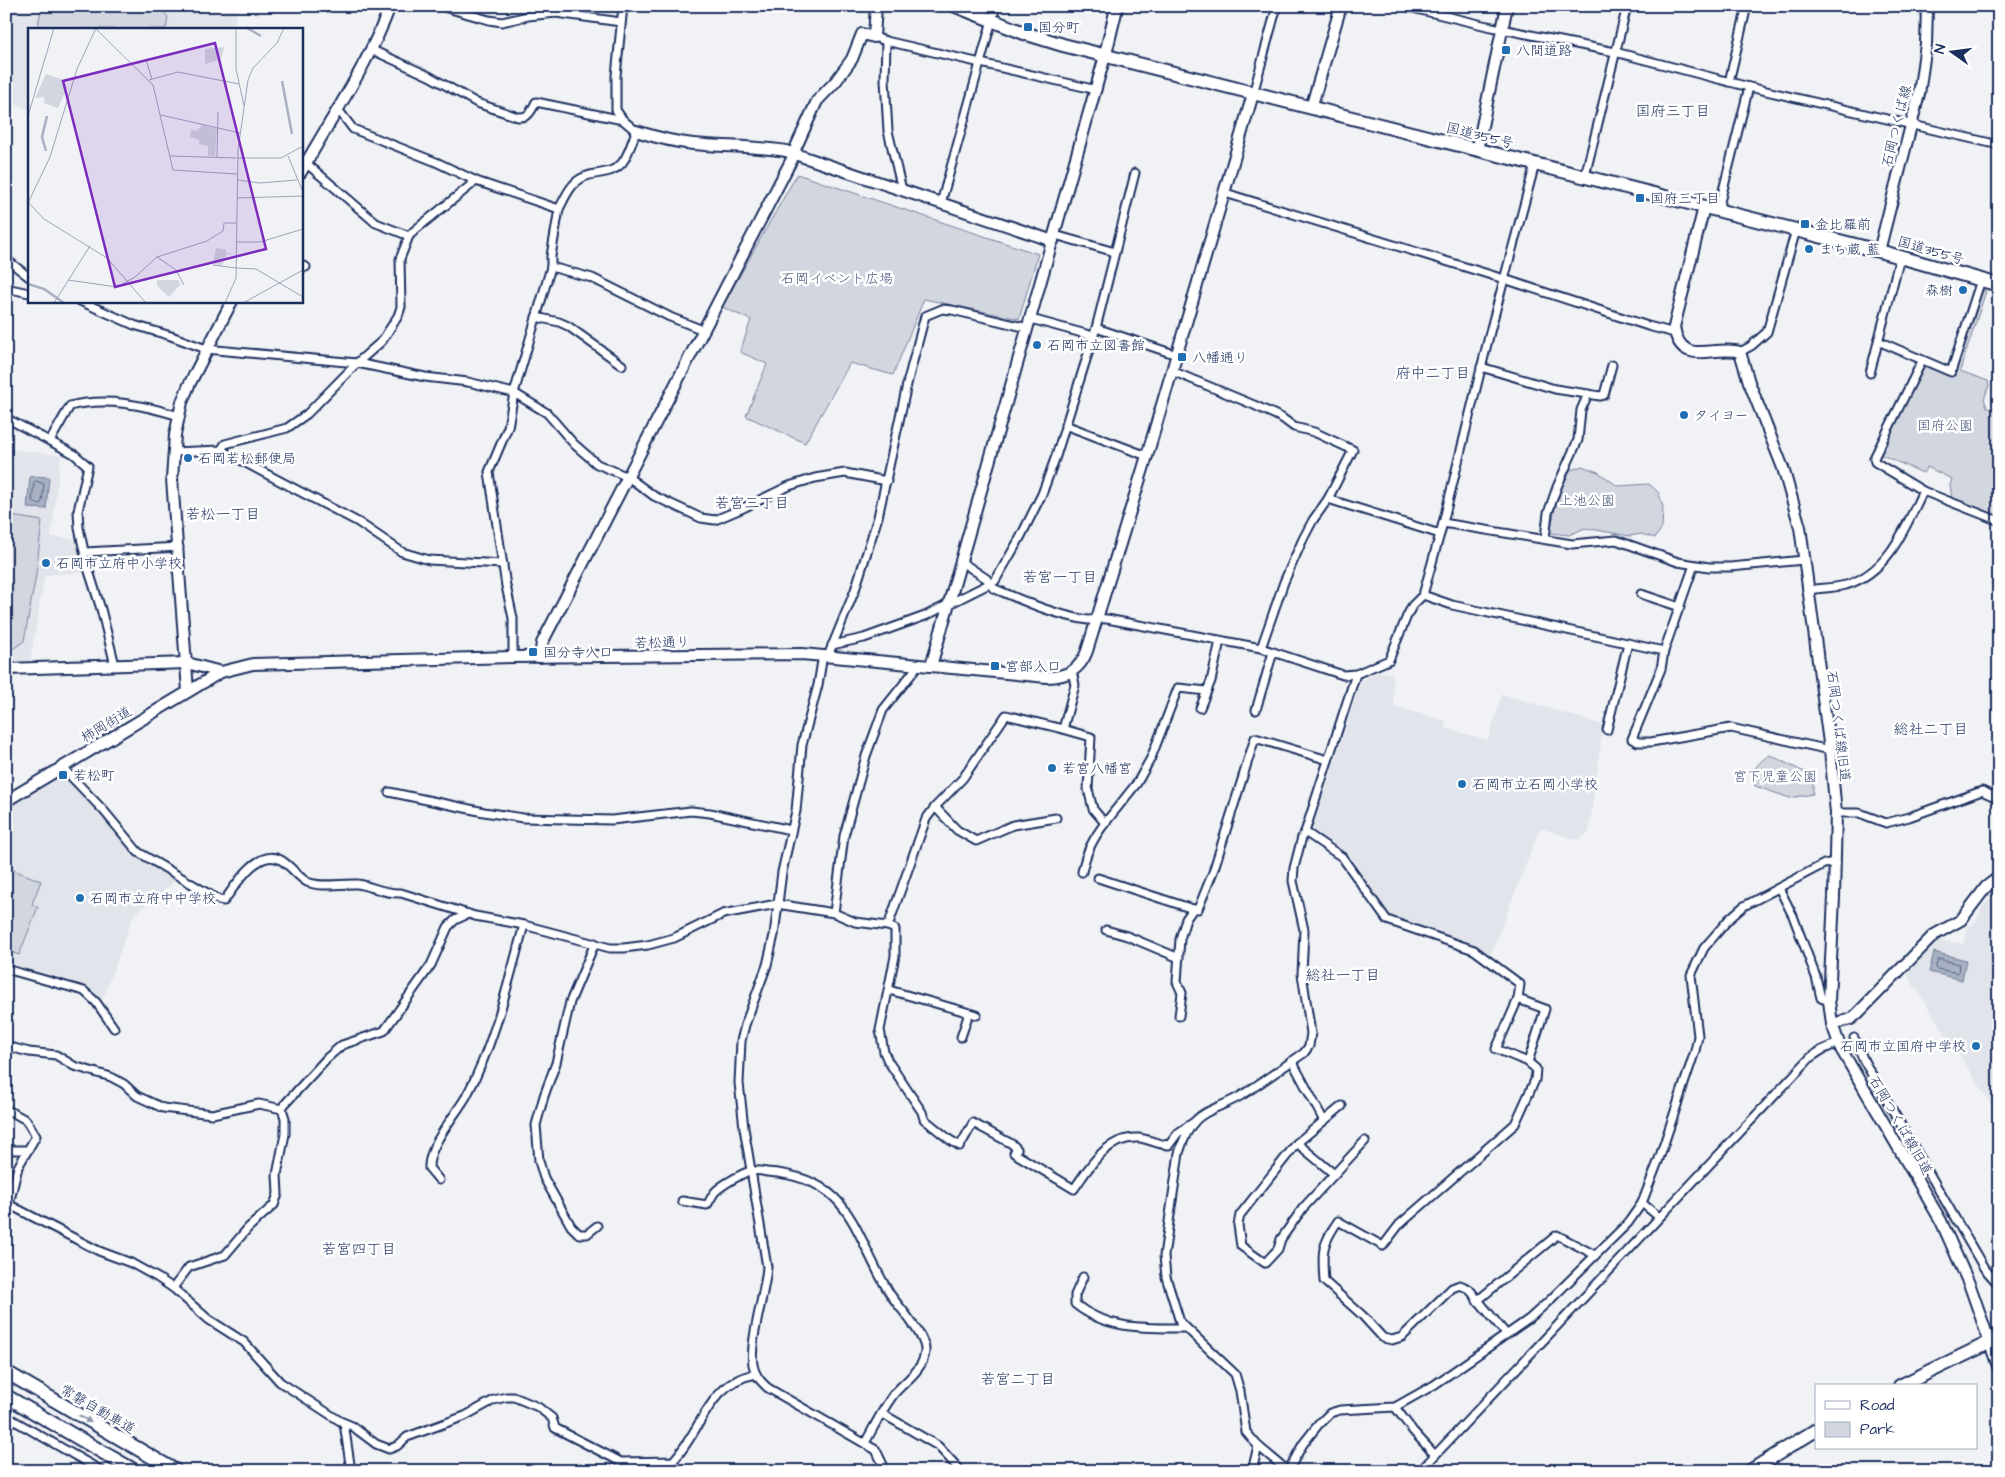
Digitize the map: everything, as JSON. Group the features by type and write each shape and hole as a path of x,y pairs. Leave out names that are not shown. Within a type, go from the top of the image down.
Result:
{"highway":[{"name":"国道355号","path":"956,6 1056,43 1900,256 1999,285"},
{"path":"1904,1384 1994,1340"},
{"name":"常磐自動車道","path":"6,1372 176,1471"},
{"path":"6,1396 135,1471"},
{"path":"1750,1471 1815,1431"}],"main road":[{"path":"1105,56 1117,6"}],"street":[{"path":"390,6 384,24 304,168 376,223 409,236"},
{"path":"440,6 502,22 528,16 556,13 621,22"},
{"path":"623,6 616,76 616,110 623,120 636,131 671,141 763,148 794,155 1054,238 1115,252"},
{"path":"874,37 876,6"},
{"path":"941,203 996,6"},
{"path":"1063,729 1075,685 1072,671 1084,660 1148,456 1225,193 1277,6"},
{"path":"1311,108 1341,6"},
{"path":"1404,6 1615,52 1749,87 1999,145"},
{"path":"1477,150 1507,6"},
{"path":"1585,176 1627,6"},
{"path":"1729,82 1747,6"},
{"name":"石岡つくば線","path":"1879,251 1923,70 1927,6"},
{"path":"540,657 542,643 794,155 817,101 852,59 862,34 1097,90"},
{"path":"886,41 885,80 888,131 902,190"},
{"path":"370,49 429,76 449,89 477,103 518,118 524,118 529,115 536,102 623,120"},
{"path":"930,666 1030,324 1105,56"},
{"path":"1718,210 1749,87"},
{"path":"338,108 353,129 436,162 476,181 559,210"},
{"path":"513,657 513,618 489,472 508,427 514,392 551,267 550,256 559,210 567,193 582,177 613,170 621,164 630,150 636,131"},
{"path":"960,562 987,579 993,588 1052,612 1091,620 1097,618 1262,648 1343,674 1356,674 1389,660 1410,611 1423,595 1444,523 1480,367 1535,164"},
{"path":"832,645 889,630 926,616 995,581 1042,494 1066,425 1094,332 1135,173"},
{"path":"221,450 225,444 286,428 307,414 357,363 382,342 398,316 401,307 400,259 409,236 476,181"},
{"path":"1225,193 1675,333"},
{"path":"1704,207 1675,323 1675,333 1682,346 1690,351 1734,350 1740,352 1751,346 1768,332 1796,230"},
{"path":"1870,373 1900,256"},
{"path":"6,259 28,276"},
{"path":"551,267 592,278 703,330"},
{"path":"1878,341 1951,372 1980,280"},
{"path":"6,288 28,293"},
{"path":"82,302 134,326 172,336 206,349 357,363 514,392 547,413 574,444 597,464 628,477 654,496 701,518 714,520 789,486 815,478 845,473 887,481"},
{"path":"188,691 179,546 172,479 173,452 179,416 189,385 231,302"},
{"path":"886,1471 876,1450 768,1388 756,1374 752,1351 766,1284 767,1267 744,1128 739,1083 741,1041 767,965 774,935 791,830 796,811 802,745 826,656 855,590 887,481 908,380 925,316 942,309 952,310 1030,324 1094,332 1177,355"},
{"path":"536,317 568,326 622,365"},
{"name":"石岡つくば線旧道","path":"1740,352 1749,382 1783,468 1800,527 1830,750 1836,813 1829,1001 1832,1024 1838,1043 1941,1221 1994,1340 1999,1369"},
{"path":"1922,361 1874,460 1876,464 1923,492 1999,521"},
{"path":"1480,367 1555,389 1604,395 1612,365"},
{"path":"1172,371 1254,405 1282,418 1294,427 1314,432 1353,450 1328,499 1303,539 1284,582 1262,648"},
{"path":"1545,538 1548,513 1557,487 1578,440 1581,410 1588,394"},
{"path":"50,441 70,406 84,402 116,402 150,407 179,416"},
{"path":"6,418 74,454 88,466 78,511 79,528 87,565 101,609 115,665"},
{"path":"1066,425 1148,456"},
{"path":"173,452 221,450 358,522 402,552 430,560 503,564"},
{"path":"1807,590 1845,585 1863,577 1878,566 1895,546 1923,492"},
{"path":"1328,499 1440,534"},
{"path":"1444,523 1545,538 1572,544 1616,540 1678,562 1694,565 1730,567 1804,560"},
{"path":"85,552 179,546"},
{"path":"1694,565 1664,651 1661,670 1632,739 1638,742 1651,742 1731,728 1830,750"},
{"path":"1999,577 1996,582 1999,586"},
{"path":"1641,594 1680,607"},
{"path":"1423,595 1460,607 1664,651"},
{"path":"1200,708 1211,681 1220,641"},
{"path":"1607,730 1628,643"},
{"path":"1256,710 1273,652"},
{"name":"若松通り","path":"221,672 237,667 268,663 513,657 802,654 1047,677 1064,676 1072,671"},
{"path":"6,669 187,664 221,672"},
{"path":"834,912 844,836 869,747 883,710 914,671 917,664"},
{"name":"柿岡街道","path":"6,801 221,672"},
{"path":"1356,674 1306,832 1302,837 1294,868 1293,881 1304,930 1302,974 1311,1033 1309,1046 1304,1053 1245,1093 1202,1113 1194,1122 1183,1142 1180,1153 1164,1256 1166,1278 1180,1322 1235,1374 1240,1391 1246,1432 1258,1446 1288,1471 1303,1444 1330,1413 1340,1410 1395,1407 1434,1385 1529,1318 1550,1300 1628,1223 1642,1202 1659,1159 1695,1051 1698,1036 1691,974 1704,948 1729,919 1744,906 1824,864 1835,862"},
{"path":"1082,872 1085,857 1092,841 1137,783 1151,758 1178,688 1207,691"},
{"path":"888,926 924,826 934,808 962,778 1006,715 1090,737 1088,789 1093,809 1105,823"},
{"path":"1098,878 1198,910 1213,872 1255,738 1328,760"},
{"path":"62,767 104,811 138,852 214,898 224,901 249,867 270,857 280,860 298,876 309,882 317,884 360,884 389,894 401,893 468,914 524,925 610,948 648,945 674,938 724,914 778,904 834,912 855,922 888,926 895,929 896,956 880,1030 884,1052 888,1061 911,1093 924,1119 960,1146 973,1123 1012,1144 1017,1149 1014,1153 1074,1189 1097,1156 1106,1148 1129,1138 1152,1140 1163,1145 1169,1144 1178,1133 1194,1122"},
{"path":"1836,813 1859,813 1886,823 1909,818 1982,791 1998,797"},
{"path":"390,792 484,812 523,818 612,820 691,811 710,813 791,830"},
{"path":"934,808 957,830 976,841 1013,825 1056,818"},
{"path":"1306,832 1342,857 1386,920 1474,950 1520,984 1518,999 1496,1049 1528,1062 1536,1069 1535,1080 1515,1124 1399,1225 1383,1246 1338,1221 1325,1240 1322,1252 1324,1281 1383,1338 1392,1340 1402,1337 1452,1288 1460,1285 1468,1289 1506,1334"},
{"path":"1832,1024 1851,1019 1858,1013 1934,935 1961,920 1986,887 1999,877"},
{"path":"1779,888 1816,977 1821,998 1829,1001"},
{"path":"1179,1016 1182,993 1177,982 1180,939 1184,925 1193,909"},
{"path":"282,1109 327,1058 342,1045 384,1031 431,965 448,927 455,920 468,914"},
{"path":"439,1180 430,1168 430,1155 467,1095 486,1053 500,1012 524,925"},
{"path":"1106,930 1127,936 1178,958"},
{"path":"595,943 570,1002 556,1063 536,1125 539,1161 544,1178 571,1226 579,1234 587,1234 597,1226"},
{"path":"6,969 84,991 96,1002 114,1028"},
{"path":"889,990 977,1015"},
{"path":"1518,999 1545,1010 1528,1062"},
{"path":"961,1037 969,1012"},
{"path":"1854,1038 1864,1061 1984,1268 1999,1285"},
{"path":"1420,1471 1811,1057 1838,1043"},
{"path":"6,1046 29,1052 56,1055 74,1066 111,1077 124,1084 137,1096 163,1108 212,1114 259,1104 282,1109"},
{"path":"1292,1061 1324,1121"},
{"path":"1342,1106 1297,1143 1240,1215 1238,1225 1242,1246 1265,1263 1278,1249 1281,1239 1302,1208 1365,1141"},
{"path":"6,1109 26,1120 36,1134 36,1140 22,1159 15,1175 7,1203 99,1250 144,1270 173,1288 208,1319 244,1342 280,1382 344,1423 352,1426 376,1444 388,1449 397,1446 408,1437 465,1416 494,1400 514,1397 547,1414 555,1423 555,1428 621,1462 673,1461 682,1452 706,1409 721,1392 739,1379 756,1374"},
{"path":"173,1288 189,1267 225,1255 248,1228 274,1205 278,1194 277,1175 285,1134 285,1118 282,1109"},
{"path":"1297,1143 1334,1174"},
{"path":"6,1150 28,1150"},
{"path":"682,1201 707,1205 715,1192 752,1170 781,1173 804,1178 823,1187 834,1196 852,1219 863,1245 891,1295 922,1338 926,1349 924,1360 894,1395 864,1443"},
{"path":"1642,1202 1659,1217"},
{"path":"1477,1301 1557,1235 1595,1255"},
{"path":"1084,1278 1075,1295 1075,1304 1087,1314 1112,1324 1147,1328 1185,1328"},
{"path":"1395,1407 1412,1431 1435,1455"},
{"path":"883,1414 938,1446 961,1471"},
{"path":"6,1416 102,1471"},
{"path":"344,1423 351,1471"},
{"path":"1252,1471 1258,1446"}],"shaded area":[{"path":"6,6 238,6 233,28 28,28 28,109 6,101"},
{"name":"石岡市立府中小学校","path":"6,449 61,455 51,537 79,539 87,572 45,575 30,661 6,662"},
{"name":"石岡市立石岡小学校","path":"1381,672 1393,674 1394,706 1446,721 1445,728 1488,740 1502,694 1603,725 1589,833 1577,840 1540,828 1492,952 1489,953 1475,945 1389,915 1345,852 1312,831 1361,680"},
{"name":"石岡市立府中中学校","path":"64,773 93,803 133,850 144,860 177,880 133,916 103,999 100,1001 86,987 6,963 6,809"},
{"name":"石岡市立国府中学校","path":"1999,888 1999,1116 1907,975 1938,940 1963,944 1968,927 1977,920 1982,907"}],"green space":[{"path":"42,6 160,6 160,9 168,17 166,28 48,28 38,25"},
{"name":"石岡イベント広場","path":"797,174 1038,254 1019,319 924,299 893,375 850,363 805,443 746,416 767,364 740,352 751,320 722,307"},
{"name":"国府公園","path":"1981,290 1986,291 1960,371 1988,381 1989,386 1984,399 1987,407 1999,413 1999,519 1952,499 1950,485 1952,479 1927,467 1923,473 1879,454 1921,366 1925,364 1952,377"},
{"name":"上池公園","path":"1582,466 1598,472 1618,486 1649,484 1659,493 1663,507 1662,528 1655,538 1641,534 1630,536 1585,528 1569,535 1550,533 1557,498 1568,471"},
{"path":"12,516 42,521 36,575 24,641 6,654 6,532 10,532"},
{"name":"宮下児童公園","path":"1770,755 1802,771 1813,773 1813,794 1790,798 1755,786 1754,775 1756,768 1761,761"},
{"path":"6,867 41,881 32,904 38,907 19,955 6,950"}],"water":[{"path":"30,476 49,477 46,509 27,508"},
{"path":"1934,952 1966,960 1962,980 1929,972"}],"place":[{"name":"国分町","path":"1028,27"},
{"name":"八間道路","path":"1506,50"},
{"name":"国府三丁目","path":"1640,198"},
{"name":"金比羅前","path":"1805,224"},
{"name":"まち蔵 藍","path":"1809,249"},
{"name":"森樹","path":"1963,290"},
{"name":"石岡市立図書館","path":"1037,345"},
{"name":"八幡通り","path":"1182,357"},
{"name":"タイヨー","path":"1684,415"},
{"name":"石岡若松郵便局","path":"188,458"},
{"name":"石岡市立府中小学校","path":"46,563"},
{"name":"国分寺入口","path":"533,652"},
{"name":"宮部入口","path":"995,666"},
{"name":"若宮八幡宮","path":"1052,768"},
{"name":"若松町","path":"63,775"},
{"name":"石岡市立石岡小学校","path":"1462,784"},
{"name":"石岡市立府中中学校","path":"80,898"},
{"name":"石岡市立国府中学校","path":"1976,1046"}],"district":[{"name":"国府三丁目","path":"1673,111"},
{"name":"府中二丁目","path":"1433,373"},
{"name":"若宮三丁目","path":"752,503"},
{"name":"若松一丁目","path":"223,514"},
{"name":"若宮一丁目","path":"1060,577"},
{"name":"総社二丁目","path":"1931,729"},
{"name":"総社一丁目","path":"1343,975"},
{"name":"若宮四丁目","path":"359,1249"},
{"name":"若宮二丁目","path":"1018,1379"}]}
